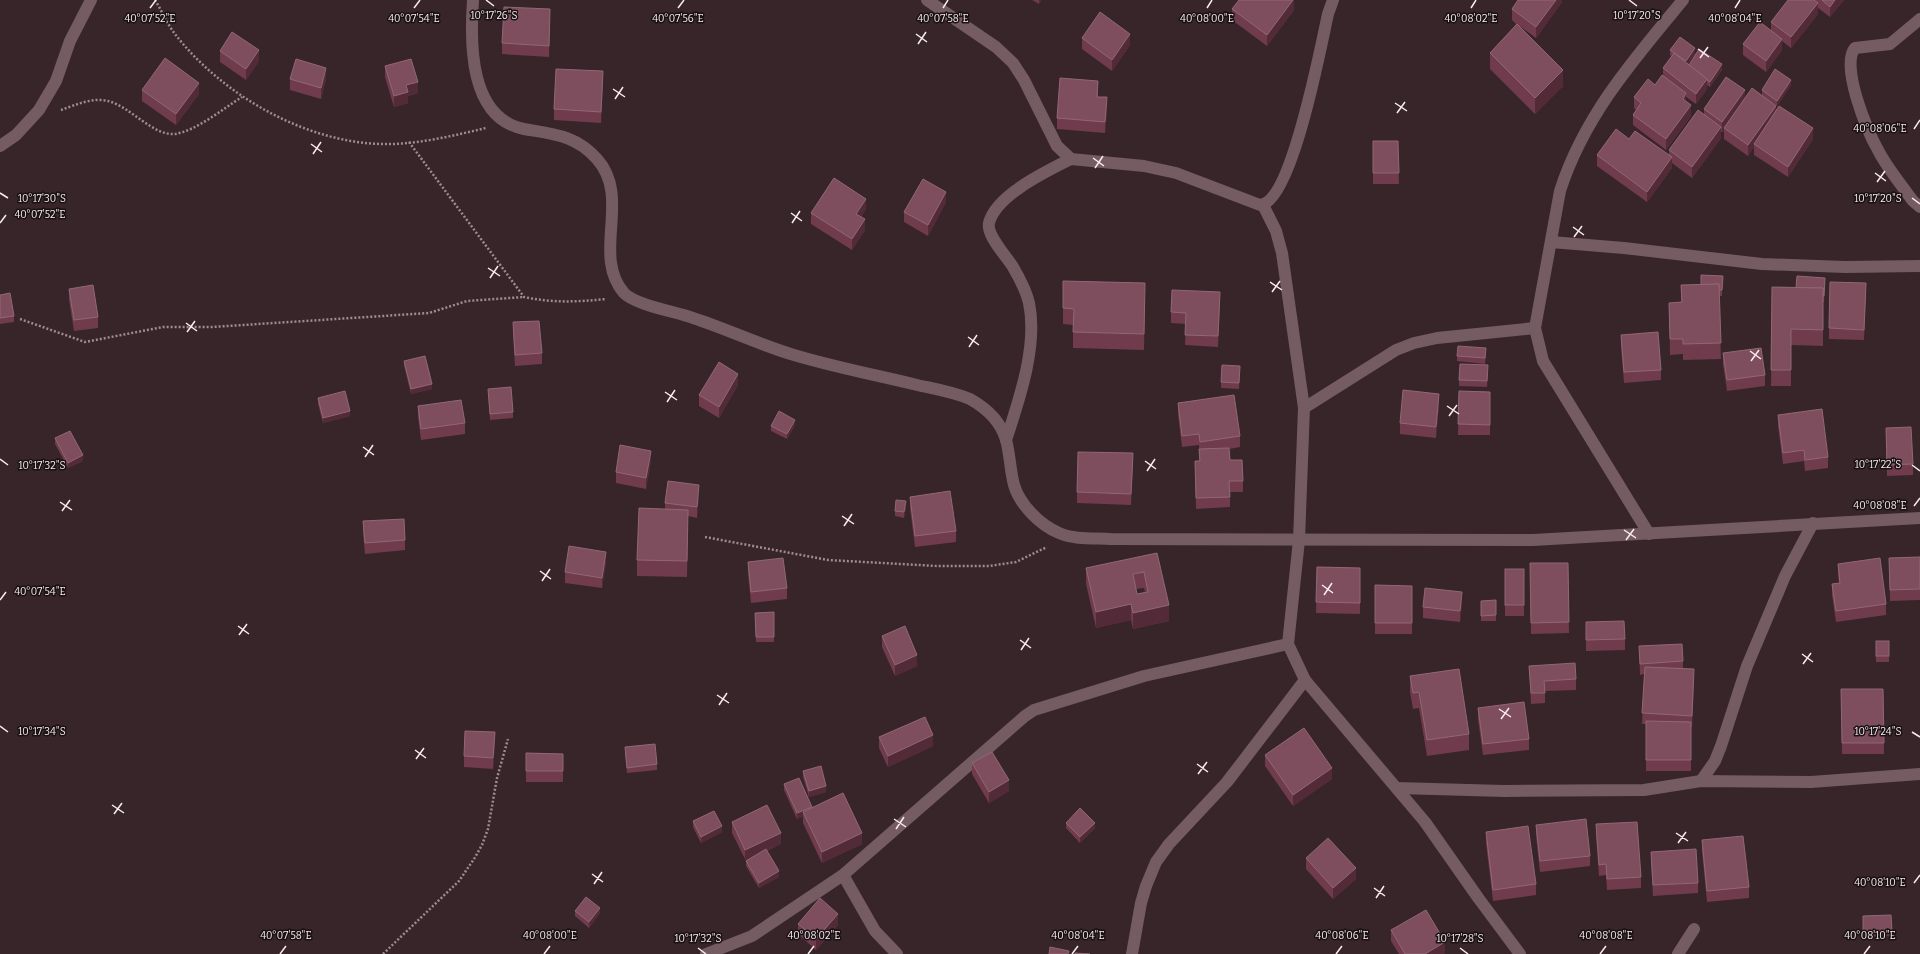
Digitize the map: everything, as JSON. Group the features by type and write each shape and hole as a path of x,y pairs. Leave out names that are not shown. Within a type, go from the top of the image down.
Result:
{"street":[{"path":"0,146 16,135 30,122 56,81 70,41 91,0"},
{"path":"473,0 471,52 479,86 487,103 500,118 508,123 525,129 562,135 584,147 598,159 606,173 612,188 614,201 611,238 612,267 616,279 628,297 695,318 794,355 964,396 979,404 996,420 1006,440 1015,486 1021,499 1032,514 1041,521 1053,530 1069,536 1111,538 1299,540 1533,540 1920,518"},
{"path":"927,0 996,48 1013,63 1024,80 1057,146 1071,159"},
{"path":"1006,440 1026,377 1029,344 1029,305 1024,288 1013,267 993,238 989,228 989,224 994,213 1013,193 1031,180 1071,159 1144,166 1176,173 1254,203 1263,204 1268,202 1276,194 1291,161 1304,118 1328,14 1333,0"},
{"path":"1649,534 1543,361 1535,328 1560,191 1567,169 1584,132 1610,91 1683,0"},
{"path":"1920,19 1890,44 1855,48 1849,61 1852,78 1865,123 1878,151 1913,201 1920,207"},
{"path":"1263,204 1276,231 1282,253 1304,408 1299,540 1288,644 1305,680 1425,822 1520,954"},
{"path":"1551,242 1624,248 1762,264 1845,267 1920,266"},
{"path":"1304,408 1396,350 1414,343 1437,338 1535,328"},
{"path":"1701,781 1715,761 1719,752 1747,666 1785,576 1813,523"},
{"path":"706,954 752,936 843,874 1025,716 1034,710 1144,676 1288,644"},
{"path":"1132,954 1141,903 1156,862 1169,844 1228,782 1305,680"},
{"path":"1397,788 1504,791 1644,790 1701,781 1811,782 1920,774"},
{"path":"843,874 875,931 897,954"},
{"path":"1678,954 1694,929"}],"path":[{"path":"155,0 174,33 193,54 242,97 289,123 341,139 381,144 442,139 508,123"},
{"path":"30,122 84,102 107,100 128,109 161,132 176,134 195,127 242,97"},
{"path":"409,142 524,297"},
{"path":"20,319 85,342 163,327 212,327 429,313 467,301 524,297 546,302 562,302 628,297"},
{"path":"705,537 828,560 936,566 989,566 1016,562 1069,536"},
{"path":"383,954 459,881 474,859 482,845 488,829 497,778 508,739"}],"building":[{"path":"1239,0 1293,0 1267,35 1232,9"},
{"path":"1518,0 1556,0 1536,27 1512,9"},
{"path":"1788,0 1814,0 1818,3 1791,37 1771,22"},
{"path":"1822,0 1835,0 1830,7"},
{"path":"504,7 550,9 549,46 502,43"},
{"path":"1100,12 1130,34 1112,60 1082,38"},
{"path":"1760,22 1782,39 1766,61 1743,44"},
{"path":"1517,24 1563,70 1535,98 1490,53"},
{"path":"232,32 259,50 246,69 220,51"},
{"path":"1680,37 1695,48 1686,61 1670,50"},
{"path":"1699,49 1722,64 1710,82 1689,65"},
{"path":"1674,53 1707,79 1696,94 1663,68"},
{"path":"165,58 199,83 176,114 142,90"},
{"path":"296,59 326,68 321,88 290,79"},
{"path":"411,59 418,82 406,85 408,92 394,96 385,66"},
{"path":"556,69 603,71 601,112 554,109"},
{"path":"1775,69 1791,80 1777,101 1762,90"},
{"path":"1662,75 1686,93 1683,99 1691,105 1666,139 1633,115 1641,103 1634,97 1648,79 1655,85"},
{"path":"1726,77 1745,90 1722,122 1704,109"},
{"path":"1060,78 1098,81 1097,97 1107,97 1105,122 1057,118"},
{"path":"1752,88 1776,106 1748,145 1724,128"},
{"path":"1779,106 1813,128 1788,167 1754,144"},
{"path":"1698,110 1721,127 1692,167 1669,150"},
{"path":"1616,129 1629,139 1635,131 1672,157 1647,192 1597,155"},
{"path":"1373,141 1398,141 1399,173 1373,173"},
{"path":"834,178 866,199 856,214 865,219 852,239 811,213"},
{"path":"923,179 946,192 928,225 904,212"},
{"path":"1701,275 1723,276 1722,290 1719,290 1719,284 1701,285"},
{"path":"1797,276 1825,278 1824,296 1823,288 1796,288"},
{"path":"1063,281 1145,283 1144,334 1073,332 1074,309 1063,308"},
{"path":"1830,282 1866,283 1864,330 1829,328"},
{"path":"1719,284 1721,343 1683,344 1683,339 1670,339 1669,303 1682,302 1681,285"},
{"path":"93,285 98,317 74,320 69,289"},
{"path":"1772,287 1823,288 1823,330 1791,329 1791,370 1771,370"},
{"path":"1172,290 1220,292 1218,336 1185,335 1186,313 1171,312"},
{"path":"10,293 14,316 0,318 0,295"},
{"path":"539,321 542,353 515,355 513,322"},
{"path":"1658,332 1661,370 1624,372 1621,335"},
{"path":"1458,346 1486,348 1485,358 1457,356"},
{"path":"1761,348 1765,375 1727,380 1723,353"},
{"path":"425,356 432,384 411,389 404,361"},
{"path":"719,362 738,374 719,407 699,395"},
{"path":"1460,364 1488,365 1487,381 1459,380"},
{"path":"1222,365 1240,366 1239,383 1221,382"},
{"path":"511,387 513,412 490,414 488,389"},
{"path":"1403,390 1439,394 1436,427 1400,423"},
{"path":"345,391 350,411 323,418 318,398"},
{"path":"1459,391 1490,392 1490,425 1458,424"},
{"path":"1234,395 1240,436 1200,442 1199,434 1182,436 1178,403"},
{"path":"461,400 465,423 421,429 418,406"},
{"path":"1822,409 1828,457 1805,460 1804,450 1783,453 1778,415"},
{"path":"779,411 795,420 787,434 771,426"},
{"path":"1911,427 1913,464 1887,465 1886,428"},
{"path":"70,431 83,455 68,463 55,438"},
{"path":"620,445 651,451 646,478 616,472"},
{"path":"1229,448 1230,460 1242,460 1243,481 1229,481 1230,497 1196,498 1195,461 1200,461 1199,449"},
{"path":"1078,452 1133,453 1131,494 1077,492"},
{"path":"668,481 699,485 697,507 665,503"},
{"path":"950,491 956,531 915,536 910,497"},
{"path":"896,500 906,501 904,512 895,511"},
{"path":"639,508 688,510 687,561 637,560"},
{"path":"404,519 405,540 365,543 363,521"},
{"path":"569,546 606,552 602,578 565,572"},
{"path":"1157,553 1169,605 1133,613 1131,604 1096,612 1086,568","holes":["1144,572 1148,592 1137,594 1133,574"]},
{"path":"1920,557 1920,589 1890,590 1889,558"},
{"path":"783,558 787,588 751,592 748,562"},
{"path":"1880,558 1886,604 1836,611 1832,584 1840,583 1838,564"},
{"path":"1530,563 1568,563 1569,622 1531,623"},
{"path":"1317,567 1360,568 1360,603 1316,602"},
{"path":"1505,569 1524,569 1524,605 1505,605"},
{"path":"1375,585 1412,586 1412,623 1375,623"},
{"path":"1425,588 1462,592 1460,611 1423,607"},
{"path":"1496,600 1496,615 1481,616 1481,601"},
{"path":"774,612 774,637 756,637 755,613"},
{"path":"1624,621 1625,639 1586,640 1586,622"},
{"path":"905,626 917,655 895,665 882,636"},
{"path":"1876,641 1889,641 1889,656 1876,656"},
{"path":"1682,644 1683,661 1640,664 1639,646"},
{"path":"1575,663 1576,679 1544,681 1545,693 1531,693 1529,666"},
{"path":"1645,667 1694,669 1692,716 1642,713"},
{"path":"1459,669 1469,734 1427,740 1419,692 1413,693 1410,676"},
{"path":"1841,689 1883,689 1884,743 1842,743"},
{"path":"1524,702 1529,739 1483,744 1478,708"},
{"path":"925,717 933,735 888,756 879,737"},
{"path":"1646,721 1691,722 1691,760 1646,760"},
{"path":"1304,728 1332,768 1293,795 1265,755"},
{"path":"465,731 495,732 493,758 464,756"},
{"path":"655,744 657,764 627,768 625,747"},
{"path":"992,752 1009,780 989,792 972,763"},
{"path":"526,753 563,754 563,771 526,771"},
{"path":"821,766 826,786 809,791 803,771"},
{"path":"799,778 812,807 797,813 784,784"},
{"path":"843,793 862,833 822,852 803,812"},
{"path":"767,805 781,833 745,850 732,822"},
{"path":"1080,808 1095,823 1080,837 1066,823"},
{"path":"714,811 722,826 701,837 693,821"},
{"path":"1586,819 1590,856 1540,861 1536,825"},
{"path":"1637,822 1641,877 1607,879 1606,864 1599,865 1596,824"},
{"path":"1528,826 1536,884 1493,890 1486,832"},
{"path":"1743,836 1749,887 1707,891 1702,840"},
{"path":"1328,838 1356,868 1333,888 1306,858"},
{"path":"766,849 779,871 759,883 746,861"},
{"path":"1696,849 1698,883 1653,885 1651,852"},
{"path":"586,897 600,908 589,922 575,911"},
{"path":"820,898 838,914 816,939 798,924"},
{"path":"1426,910 1445,942 1425,954 1405,954 1391,930"},
{"path":"1891,915 1892,931 1863,931 1863,916"},
{"path":"1050,947 1069,951 1068,954 1049,954"}]}
